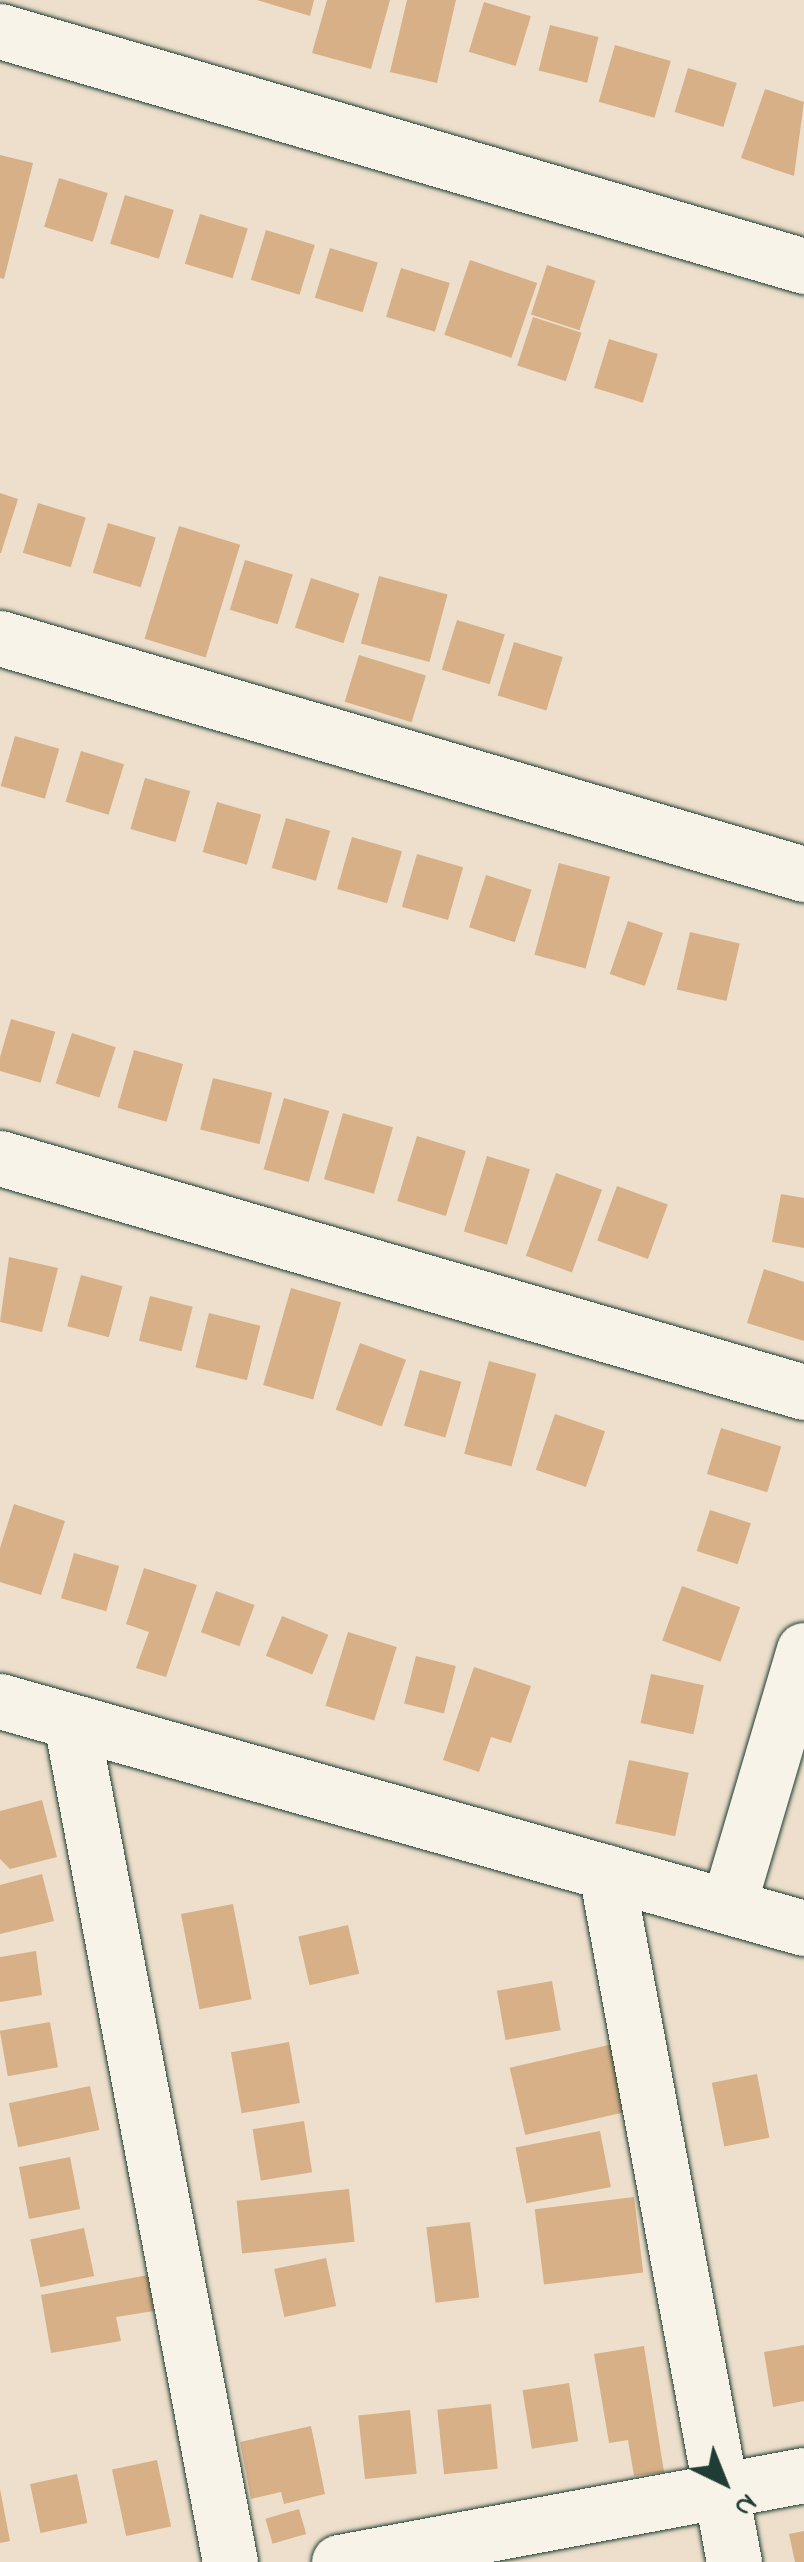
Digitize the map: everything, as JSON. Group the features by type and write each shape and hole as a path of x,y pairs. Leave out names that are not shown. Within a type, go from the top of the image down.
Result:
{"street":[{"path":"0,30 804,266"},
{"path":"0,638 804,874"},
{"path":"0,1158 804,1392"},
{"path":"728,1906 804,1650"},
{"path":"0,1702 804,1928"},
{"path":"71,1722 230,2562"},
{"path":"606,1872 734,2562"},
{"path":"340,2562 804,2475"}],"building":[{"path":"257,0 314,0 310,16"},
{"path":"327,0 390,0 371,69 312,53"},
{"path":"407,0 456,0 437,83 390,72"},
{"path":"484,2 531,16 516,66 469,52"},
{"path":"550,25 599,37 587,83 539,71"},
{"path":"615,45 671,61 654,118 599,102"},
{"path":"688,68 737,83 723,127 675,112"},
{"path":"765,89 804,102 794,176 741,158"},
{"path":"0,155 33,163 4,279 0,278"},
{"path":"59,178 108,193 93,242 44,227"},
{"path":"125,195 174,210 159,259 110,244"},
{"path":"200,214 248,229 233,278 185,264"},
{"path":"266,230 315,245 300,295 251,280"},
{"path":"330,248 378,263 363,312 315,298"},
{"path":"470,260 537,283 511,358 444,335"},
{"path":"547,265 596,281 579,330 531,314"},
{"path":"401,268 450,283 435,332 386,317"},
{"path":"533,317 582,333 566,381 517,366"},
{"path":"609,339 658,354 643,403 594,388"},
{"path":"0,493 18,499 1,553 0,553"},
{"path":"38,503 86,518 71,567 23,553"},
{"path":"108,523 156,538 141,587 93,573"},
{"path":"179,526 240,545 206,658 145,639"},
{"path":"245,560 293,575 278,624 230,610"},
{"path":"379,576 448,594 429,662 361,644"},
{"path":"311,578 360,594 343,643 295,627"},
{"path":"457,620 505,635 490,684 442,670"},
{"path":"514,642 563,657 546,710 498,696"},
{"path":"359,655 426,675 412,722 345,702"},
{"path":"15,736 59,749 45,799 1,786"},
{"path":"81,751 124,764 109,815 66,802"},
{"path":"145,778 190,791 176,842 130,829"},
{"path":"217,802 261,815 247,865 203,852"},
{"path":"286,818 330,831 316,881 272,868"},
{"path":"352,837 402,851 387,903 337,889"},
{"path":"417,854 463,867 448,920 402,907"},
{"path":"559,863 610,877 586,968 534,955"},
{"path":"486,875 532,890 515,942 469,927"},
{"path":"628,921 663,933 645,986 610,974"},
{"path":"690,932 740,943 726,1001 677,989"},
{"path":"11,1019 55,1032 41,1083 0,1071"},
{"path":"72,1033 116,1047 99,1098 56,1083"},
{"path":"134,1050 183,1064 166,1122 117,1108"},
{"path":"213,1078 272,1093 259,1144 200,1129"},
{"path":"284,1098 329,1111 309,1182 264,1169"},
{"path":"343,1113 393,1127 374,1194 324,1179"},
{"path":"417,1136 466,1151 446,1216 397,1201"},
{"path":"487,1156 530,1169 507,1245 464,1232"},
{"path":"556,1173 602,1190 572,1272 526,1256"},
{"path":"617,1186 668,1204 648,1259 597,1241"},
{"path":"781,1194 804,1198 804,1248 772,1242"},
{"path":"9,1257 58,1268 42,1332 0,1322"},
{"path":"764,1269 804,1282 804,1341 747,1323"},
{"path":"81,1275 123,1286 109,1337 67,1326"},
{"path":"291,1288 341,1302 313,1399 263,1385"},
{"path":"150,1296 193,1307 182,1351 139,1341"},
{"path":"209,1313 260,1326 247,1380 195,1367"},
{"path":"360,1343 406,1360 382,1426 336,1410"},
{"path":"489,1361 536,1374 511,1466 464,1454"},
{"path":"420,1370 461,1382 445,1438 404,1426"},
{"path":"555,1414 605,1431 586,1487 536,1470"},
{"path":"721,1428 781,1446 767,1492 707,1474"},
{"path":"14,1504 65,1521 41,1595 0,1582 0,1548"},
{"path":"710,1510 751,1523 738,1564 697,1551"},
{"path":"74,1553 119,1566 106,1611 61,1598"},
{"path":"144,1568 197,1585 166,1677 136,1668 149,1632 126,1624"},
{"path":"682,1586 740,1607 720,1662 662,1641"},
{"path":"216,1591 255,1605 239,1646 201,1632"},
{"path":"282,1616 328,1635 312,1675 266,1656"},
{"path":"348,1632 397,1647 374,1721 325,1706"},
{"path":"416,1656 456,1666 444,1713 404,1704"},
{"path":"474,1667 531,1686 511,1743 491,1737 479,1772 443,1760"},
{"path":"651,1674 704,1685 693,1734 641,1723"},
{"path":"629,1760 689,1773 675,1836 615,1824"},
{"path":"42,1800 57,1857 10,1869 0,1859 0,1811"},
{"path":"42,1874 54,1921 0,1934 0,1885"},
{"path":"233,1904 252,1999 199,2009 181,1914"},
{"path":"348,1925 359,1974 310,1985 298,1936"},
{"path":"36,1951 42,1995 0,2002 0,1957"},
{"path":"552,1981 561,2030 506,2040 497,1991"},
{"path":"50,2022 58,2067 8,2076 0,2031"},
{"path":"289,2042 300,2103 242,2113 231,2052"},
{"path":"613,2044 629,2111 525,2135 510,2068"},
{"path":"757,2074 769,2138 724,2147 712,2083"},
{"path":"90,2086 99,2130 18,2147 9,2103"},
{"path":"304,2121 312,2172 261,2180 253,2129"},
{"path":"600,2131 611,2187 526,2203 516,2147"},
{"path":"70,2157 80,2209 29,2219 19,2167"},
{"path":"349,2189 355,2242 242,2254 237,2201"},
{"path":"634,2197 643,2272 544,2285 535,2209"},
{"path":"470,2222 479,2297 436,2303 426,2227"},
{"path":"84,2228 94,2276 40,2287 30,2239"},
{"path":"326,2258 336,2306 284,2317 274,2269"},
{"path":"148,2275 154,2311 116,2317 121,2341 51,2353 41,2295"},
{"path":"804,2345 804,2401 773,2407 764,2352"},
{"path":"644,2346 664,2472 634,2476 628,2440 609,2443 594,2354"},
{"path":"569,2383 578,2441 532,2449 523,2390"},
{"path":"491,2404 498,2469 444,2474 437,2410"},
{"path":"410,2410 417,2474 365,2479 358,2415"},
{"path":"311,2426 325,2494 284,2504 281,2492 251,2499 240,2442"},
{"path":"157,2460 171,2527 126,2536 112,2470"},
{"path":"77,2474 87,2523 40,2533 30,2484"},
{"path":"0,2489 10,2541 0,2543"},
{"path":"299,2509 306,2534 273,2544 265,2519"},
{"path":"804,2531 804,2562 795,2562 789,2534"}]}
